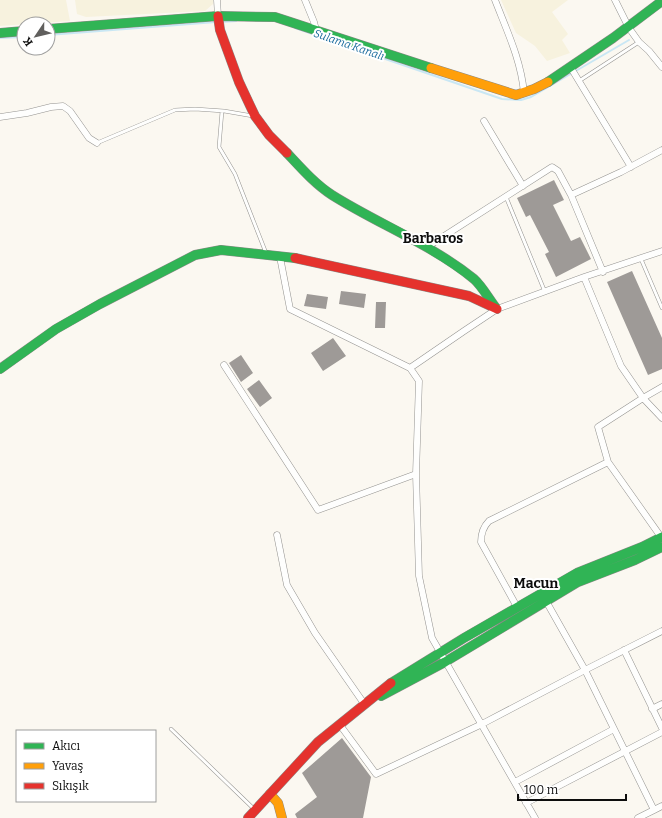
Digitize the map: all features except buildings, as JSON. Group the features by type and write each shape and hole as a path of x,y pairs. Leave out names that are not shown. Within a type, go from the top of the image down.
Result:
{"street":[{"path":"218,0 220,30 239,82 255,116 274,140 303,170 331,194 427,247 475,280 497,309"},
{"path":"304,0 316,30"},
{"path":"495,0 515,51 522,76 524,93"},
{"path":"615,0 629,28 662,68"},
{"path":"56,28 218,18 275,18 516,95 537,88 571,69 629,28 662,1"},
{"path":"0,33 16,32"},
{"path":"571,69 631,167"},
{"path":"0,117 27,113 50,107 63,106 70,111 89,138 97,143"},
{"path":"484,121 523,186"},
{"path":"571,195 631,167 662,150"},
{"path":"427,247 552,167 558,171 571,195 603,272"},
{"path":"0,369 56,329 100,304 195,255 221,250 296,258 469,296 497,309"},
{"path":"410,368 497,309 662,251"},
{"path":"280,256 290,309 410,368 419,381 416,474 419,576 432,638 535,818"},
{"path":"584,278 621,366 643,398 662,418"},
{"path":"224,365 318,510 416,474"},
{"path":"248,818 318,742 388,685 517,607 577,573 642,547 662,537 608,462 598,427 662,387"},
{"path":"517,607 481,542 484,528 489,521 608,462"},
{"path":"277,535 287,585 315,632 366,704"},
{"path":"366,704 445,662 578,582 635,560 662,547"},
{"path":"546,601 585,670 654,810"},
{"path":"340,725 376,774 482,724 662,631"},
{"path":"624,650 662,728"},
{"path":"652,709 662,704"},
{"path":"515,782 614,729"},
{"path":"526,803 662,732"},
{"path":"270,794 278,803 282,818"},
{"path":"638,818 662,806"}],"lane":[{"path":"578,79 639,42"},
{"path":"97,143 175,110 195,109 222,111 255,116"},
{"path":"222,111 219,147 235,174 267,255"},
{"path":"506,197 545,292"},
{"path":"640,259 662,308"},
{"path":"171,728 255,810"}],"shaded area":[{"path":"0,0 66,0 70,21 56,22 56,16 16,16 16,25 0,26"},
{"path":"75,0 213,0 213,4 205,11 86,17 77,14"},
{"path":"501,0 568,0 552,12 568,34 562,40 570,53 547,61 535,46 516,33"}],"waterway":[{"name":"Sulama Kanalı","path":"221,22 236,21"},
{"name":"Sulama Kanalı","path":"56,34 216,22"},
{"name":"Sulama Kanalı","path":"295,28 502,99 521,100 531,97 629,40"},
{"name":"Sulama Kanalı","path":"0,38 16,37"}],"traffic: fast":[{"path":"548,82 613,38 662,1"},
{"path":"56,28 218,16 275,17 431,68"},
{"path":"0,33 16,32"},
{"path":"287,153 314,181 326,191 350,206 440,255 474,279 496,308"},
{"path":"0,369 56,329 100,304 195,255 221,250 295,258"},
{"path":"391,683 464,638 577,573 642,547 662,537"},
{"path":"381,696 445,662 578,582 635,560 662,547"}],"traffic: slow":[{"path":"431,68 516,95 534,89 548,82"},
{"path":"270,794 278,803 282,818"}],"traffic: jam":[{"path":"218,16 220,30 239,82 255,116 269,135 287,153"},
{"path":"295,258 469,296 497,309"},
{"path":"248,818 318,742 391,683"}],"district":[{"name":"Barbaros","path":"433,238"},
{"name":"Macun","path":"536,583"}]}
